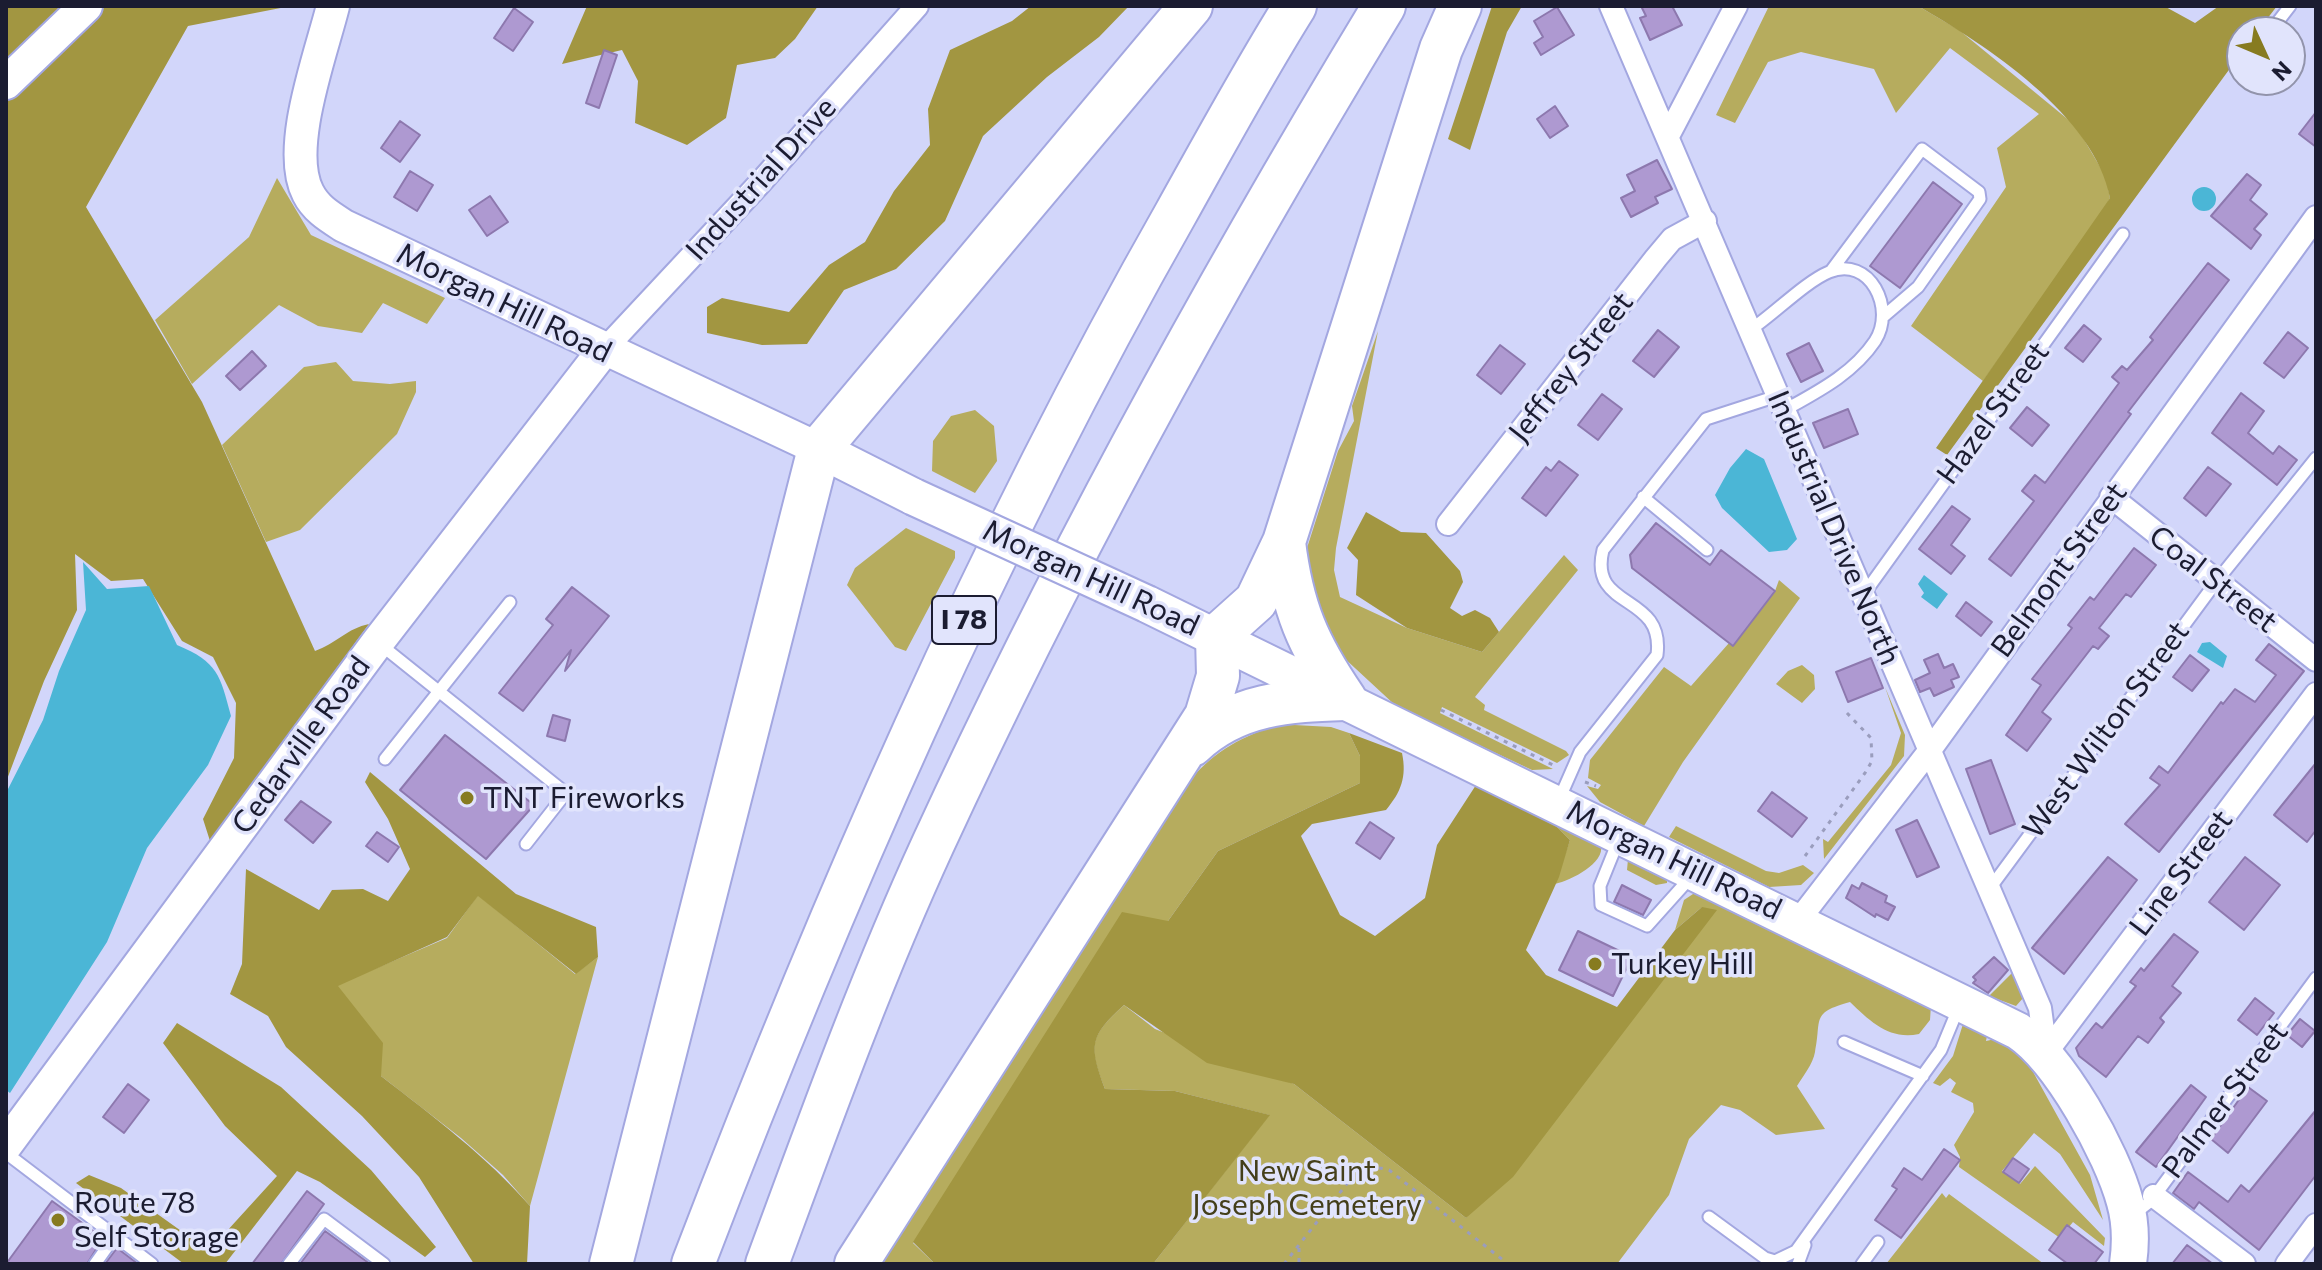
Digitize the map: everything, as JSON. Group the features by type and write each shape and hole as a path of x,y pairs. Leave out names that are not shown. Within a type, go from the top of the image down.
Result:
{"highway":[{"path":"611,1264 819,449 1191,6"},
{"name":"I 78","path":"693,1264 823,933 950,648 1031,480 1121,309 1295,6"},
{"name":"I 78","path":"767,1264 856,1024 933,846 1039,625 1135,435 1256,216 1384,6"},
{"path":"856,1264 1180,757 1214,696 1218,671 1217,636 1256,601 1284,542 1441,49 1460,6"},
{"path":"1180,757 1198,739 1247,710 1287,702 1345,699 1309,643 1292,595 1284,542"}],"main road":[{"path":"6,83 86,6"},
{"name":"Morgan Hill Road","path":"333,6 301,141 301,171 313,201 344,226 1345,699 1563,789 1621,834 1962,1001 2018,1031 2046,1053"},
{"name":"Cedarville Road","path":"6,1145 377,643 603,351"},
{"path":"2046,1053 2103,1148 2120,1185 2141,1206 2128,1264"}],"street":[{"name":"Industrial Drive","path":"603,351 760,183 917,6"},
{"name":"Industrial Drive North","path":"1611,6 2040,1008 2046,1053"},
{"path":"1668,136 1736,6"},
{"name":"Belmont Street","path":"1798,921 1930,750 2316,217"},
{"name":"Jeffrey Street","path":"1448,524 1672,239 1705,221"},
{"name":"Coal Street","path":"2111,497 2316,660"},
{"name":"Line Street","path":"2046,1053 2316,694"},
{"path":"2141,1206 2244,1264"},
{"path":"2287,1264 2316,1225"}],"lane":[{"path":"1750,330 1831,271 1922,149 1979,192 1980,199 1918,287 1884,316"},
{"name":"Hazel Street","path":"1864,594 2123,234"},
{"path":"1563,789 1580,752 1657,655 1660,636 1654,623 1604,582 1599,573 1603,550 1706,419 1780,404 1841,377 1861,358 1877,338 1884,316 1883,301 1865,276 1850,270 1831,271"},
{"name":"West Wilton Street","path":"1988,891 2216,582 2316,458"},
{"path":"1643,497 1707,550"},
{"path":"385,759 510,602"},
{"path":"377,643 564,793 526,844"},
{"path":"1621,834 1598,900 1601,905 1643,926 1650,923 1696,871"},
{"name":"Palmer Street","path":"2141,1206 2316,978"},
{"path":"1709,1217 1765,1258 1775,1261 1785,1258 1806,1241 1941,1050 1962,1001"},
{"path":"1844,1042 1923,1076"},
{"path":"6,1153 152,1264"},
{"path":"289,1264 324,1219 384,1264"},
{"path":"95,1264 115,1236"},
{"path":"1798,1264 1806,1241"},
{"path":"1862,1264 1878,1242"}],"path":[{"path":"1441,710 1563,789 1596,786"},
{"path":"1805,856 1872,761 1871,738 1845,711"},
{"path":"1284,1264 1353,1176 1364,1167 1376,1166 1389,1170 1508,1264"},
{"path":"1299,1245 1299,1264"}],"green space":[{"path":"1769,6 1918,6 1959,30 2076,126 2106,177 2110,198 2100,217 1983,381 1911,326 2006,187 1997,148 2039,114 1950,48 1896,113 1874,69 1801,52 1768,62 1735,123 1716,115"},
{"path":"277,178 311,235 445,298 427,324 383,303 362,333 318,326 279,305 192,384 155,320 249,237"},
{"path":"1378,331 1336,548 1334,570 1340,597 1407,628 1482,652 1564,555 1578,570 1475,697 1485,705 1484,710 1569,755 1557,763 1442,707 1440,713 1553,769 1532,770 1396,706 1329,644 1305,574 1307,548 1338,451 1354,421 1352,406"},
{"path":"336,362 353,381 390,384 416,381 416,392 397,434 300,530 266,542 222,445 304,367"},
{"path":"975,410 994,426 997,461 975,493 932,471 933,441 951,416"},
{"path":"906,528 955,551 955,558 906,651 895,647 847,585 855,568"},
{"path":"1779,580 1800,598 1683,762 1644,826 1600,802 1587,786 1598,789 1601,785 1588,778 1590,760 1664,667 1691,686 1729,643 1733,645 1775,591"},
{"path":"1802,665 1814,675 1815,689 1802,703 1776,684 1788,671"},
{"path":"1885,687 1905,735 1904,756 1824,859 1823,839 1828,842 1891,765 1901,733"},
{"path":"1276,724 1331,727 1349,733 1360,756 1360,783 1218,851 1168,921 913,1243 935,1264 876,1264 1184,787 1205,764 1225,749"},
{"path":"1551,821 1601,845 1601,852 1593,864 1578,875 1555,884 1570,840"},
{"path":"1676,826 1766,871 1779,873 1803,865 1814,873 1801,885 1769,887 1669,837"},
{"path":"1628,859 1667,877 1667,883 1656,885 1627,870"},
{"name":"New Saint Joseph Cemetery","path":"1696,892 1931,1005 1930,1020 1919,1034 1908,1035 1881,1028 1850,1002 1823,1014 1814,1056 1797,1086 1825,1129 1776,1135 1740,1110 1721,1105 1689,1139 1669,1195 1617,1264 1153,1264 1269,1115 1175,1091 1105,1089 1096,1062 1095,1042 1104,1025 1124,1005 1155,1029 1294,1084 1466,1218 1702,907 1675,930 1684,900"},
{"path":"478,895 575,974 598,957 530,1206 503,1175 461,1138 381,1076 337,985 447,938"},
{"path":"2012,973 2024,997 2016,1006 1989,996"},
{"path":"1963,1024 1988,1031 1986,1041 2000,1038 2035,1067 2032,1070 2090,1175 2103,1220 2060,1154 2034,1133 2002,1171 2020,1184 2035,1166 2105,1238 2104,1246 2073,1222 2060,1238 1959,1167 1960,1157 1954,1145 1974,1112 1973,1103 1951,1092 1956,1083 1950,1078 1940,1086 1933,1083 1953,1056"},
{"path":"1942,1193 1946,1198 1949,1194 2044,1264 1886,1264"}],"shaded area":[{"path":"6,6 291,6 188,26 86,207 202,402 315,651 369,624 210,841 203,819 234,758 236,703 213,657 182,641 143,579 111,581 75,554 77,610 44,681 6,782"},
{"path":"587,6 818,6 795,39 775,58 737,65 726,118 687,145 635,123 638,81 622,50 562,64"},
{"path":"1031,6 1129,6 1099,37 1047,77 983,136 945,221 896,269 844,290 807,344 762,345 707,333 707,307 722,298 789,312 829,265 865,242 894,191 930,145 928,109 950,50 1012,21"},
{"path":"1492,6 1522,6 1507,32 1470,150 1448,139"},
{"path":"1918,6 2164,6 2195,23 2219,6 2277,6 2269,16 2226,16 2226,74 1947,455 1936,448 2110,198 2100,168 2061,111 2005,62"},
{"path":"1366,512 1401,532 1426,533 1460,571 1463,582 1450,608 1462,616 1475,610 1490,618 1499,632 1482,652 1407,628 1356,595 1358,560 1347,548"},
{"path":"1349,733 1402,753 1404,770 1396,797 1386,810 1312,824 1301,836 1340,915 1375,936 1425,898 1437,845 1476,785 1551,821 1570,840 1559,877 1526,950 1546,975 1617,1007 1675,930 1702,907 1717,910 1513,1177 1466,1218 1294,1084 1207,1063 1124,1005 1104,1025 1095,1042 1096,1062 1105,1089 1175,1091 1270,1115 1153,1264 935,1264 913,1242 1122,912 1168,921 1218,851 1360,783 1360,756"},
{"path":"370,772 516,894 596,927 598,957 576,974 478,896 447,937 338,986 383,1043 381,1076 477,1154 530,1206 527,1264 474,1264 419,1177 362,1116 286,1047 268,1016 230,994 242,964 246,869 319,910 332,890 363,889 388,901 410,869 388,819 365,782"},
{"path":"177,1023 281,1087 371,1170 436,1247 425,1257 320,1182 297,1171 225,1264 184,1264 76,1183 89,1175 121,1188 191,1238 216,1243 277,1176 225,1126 163,1043"}],"water":[{"path":"2204,187 2212,191 2216,199 2212,207 2204,211 2196,207 2192,199 2196,191"},
{"path":"1746,449 1764,459 1797,539 1787,550 1769,552 1722,508 1715,495 1730,468"},
{"path":"83,562 107,589 149,586 177,645 201,658 215,672 231,716 208,765 147,848 107,942 10,1093 6,1090 6,793 43,720 59,671 86,610"},
{"path":"1924,575 1948,594 1937,609 1921,597 1924,593 1918,584"},
{"path":"2210,642 2227,656 2223,668 2197,652 2202,643"}],"building":[{"path":"1641,6 1672,6 1682,25 1650,40 1640,18 1646,16"},
{"path":"1557,7 1574,35 1541,55 1534,43 1543,37 1534,21"},
{"path":"514,8 533,22 513,51 494,38"},
{"path":"604,50 617,55 599,108 586,103"},
{"path":"1555,106 1568,126 1550,138 1537,119"},
{"path":"2316,112 2316,147 2299,134"},
{"path":"400,121 420,135 400,162 381,148"},
{"path":"1657,160 1672,189 1655,197 1658,203 1631,217 1621,198 1635,191 1627,175"},
{"path":"410,171 433,185 417,211 394,197"},
{"path":"2247,174 2261,185 2250,200 2267,214 2254,229 2261,235 2251,249 2211,216"},
{"path":"1933,182 1962,204 1900,288 1870,266"},
{"path":"490,196 508,222 487,236 469,210"},
{"path":"2208,263 2229,280 2128,412 2131,414 2011,576 1989,559 2034,501 2022,491 2035,475 2045,483 2119,383 2112,377 2122,366 2127,370 2153,340 2150,337"},
{"path":"2084,325 2101,339 2083,362 2065,348"},
{"path":"1658,330 1679,347 1654,377 1633,361"},
{"path":"2288,332 2308,348 2284,378 2264,363"},
{"path":"1809,343 1823,371 1801,382 1787,354"},
{"path":"1500,345 1525,364 1501,394 1477,375"},
{"path":"252,351 266,366 240,390 226,376"},
{"path":"2241,393 2264,411 2248,433 2273,454 2279,446 2297,460 2277,485 2212,433"},
{"path":"1602,394 1622,409 1598,440 1578,425"},
{"path":"2027,407 2049,425 2032,446 2010,428"},
{"path":"1848,409 1858,434 1824,448 1813,423"},
{"path":"1559,461 1578,475 1546,516 1522,498 1546,467 1551,471"},
{"path":"2208,467 2231,484 2206,516 2184,498"},
{"path":"1952,506 1970,519 1951,545 1965,556 1951,574 1919,549"},
{"path":"1656,523 1710,565 1721,550 1775,591 1733,646 1632,568 1630,555"},
{"path":"2134,548 2156,565 2131,597 2126,594 2099,628 2109,636 2098,649 2093,646 2042,712 2051,719 2027,751 2006,735 2041,685 2032,679 2072,628 2068,625 2090,597 2094,600"},
{"path":"572,587 609,616 565,671 571,650 523,711 499,693 553,625 546,619"},
{"path":"1966,602 1992,622 1981,636 1956,616"},
{"path":"2269,644 2304,671 2159,852 2125,824 2160,785 2150,778 2159,766 2168,773 2221,702 2223,704 2235,689 2255,702 2276,675 2256,660"},
{"path":"1938,654 1944,668 1953,664 1959,677 1951,680 1954,687 1934,696 1930,688 1920,692 1915,680 1930,673 1924,660"},
{"path":"2190,655 2209,670 2192,691 2173,677"},
{"path":"1871,658 1883,688 1848,702 1836,672"},
{"path":"553,715 570,720 565,741 547,736"},
{"name":"TNT Fireworks","path":"445,735 534,805 486,859 400,790"},
{"path":"1991,760 2015,824 1990,834 1966,769"},
{"path":"2316,763 2316,830 2307,842 2274,815"},
{"path":"1772,792 1807,818 1792,837 1758,811"},
{"path":"301,801 331,822 313,843 285,820"},
{"path":"1917,820 1939,867 1917,877 1896,830"},
{"path":"1370,822 1394,838 1380,859 1356,843"},
{"path":"377,832 399,847 388,862 366,846"},
{"path":"2108,857 2137,880 2064,974 2032,948"},
{"path":"2245,857 2280,885 2244,930 2209,902"},
{"path":"1862,883 1887,896 1885,902 1895,907 1888,920 1876,914 1875,917 1846,898 1852,885 1859,889"},
{"name":"Turkey Hill","path":"1622,885 1651,900 1643,915 1614,902"},
{"name":"Turkey Hill","path":"1578,931 1632,957 1613,996 1559,970"},
{"path":"2174,934 2198,952 2172,986 2181,993 2160,1018 2164,1022 2148,1043 2138,1036 2106,1077 2079,1056 2076,1048 2096,1023 2102,1028 2136,986 2130,982 2141,968 2144,971"},
{"path":"1994,957 2008,970 1988,993 1973,983 1976,980 1973,977"},
{"path":"2255,998 2274,1013 2257,1035 2238,1020"},
{"path":"2300,1019 2315,1031 2302,1047 2287,1035"},
{"path":"128,1084 149,1100 124,1133 103,1117"},
{"path":"2191,1085 2206,1097 2156,1167 2136,1152"},
{"path":"2248,1087 2267,1101 2228,1153 2211,1139"},
{"path":"2316,1110 2316,1175 2259,1250 2199,1202 2194,1209 2173,1193 2188,1172 2228,1202 2241,1185 2249,1192"},
{"path":"1944,1149 1960,1160 1901,1238 1875,1220 1897,1189 1892,1186 1904,1168 1922,1180"},
{"path":"2013,1158 2029,1169 2019,1183 2003,1172"},
{"path":"307,1191 324,1204 281,1264 252,1264"},
{"name":"Route 78 Self Storage","path":"52,1201 103,1238 87,1264 6,1264"},
{"path":"2067,1225 2103,1252 2094,1264 2068,1264 2049,1250"},
{"path":"325,1231 370,1264 300,1264"},
{"path":"2187,1245 2213,1264 2172,1264"},
{"path":"117,1248 138,1264 105,1264"}],"place":[{"name":"TNT Fireworks","path":"467,798"},
{"name":"Turkey Hill","path":"1595,964"},
{"name":"Route 78 Self Storage","path":"58,1220"}]}
